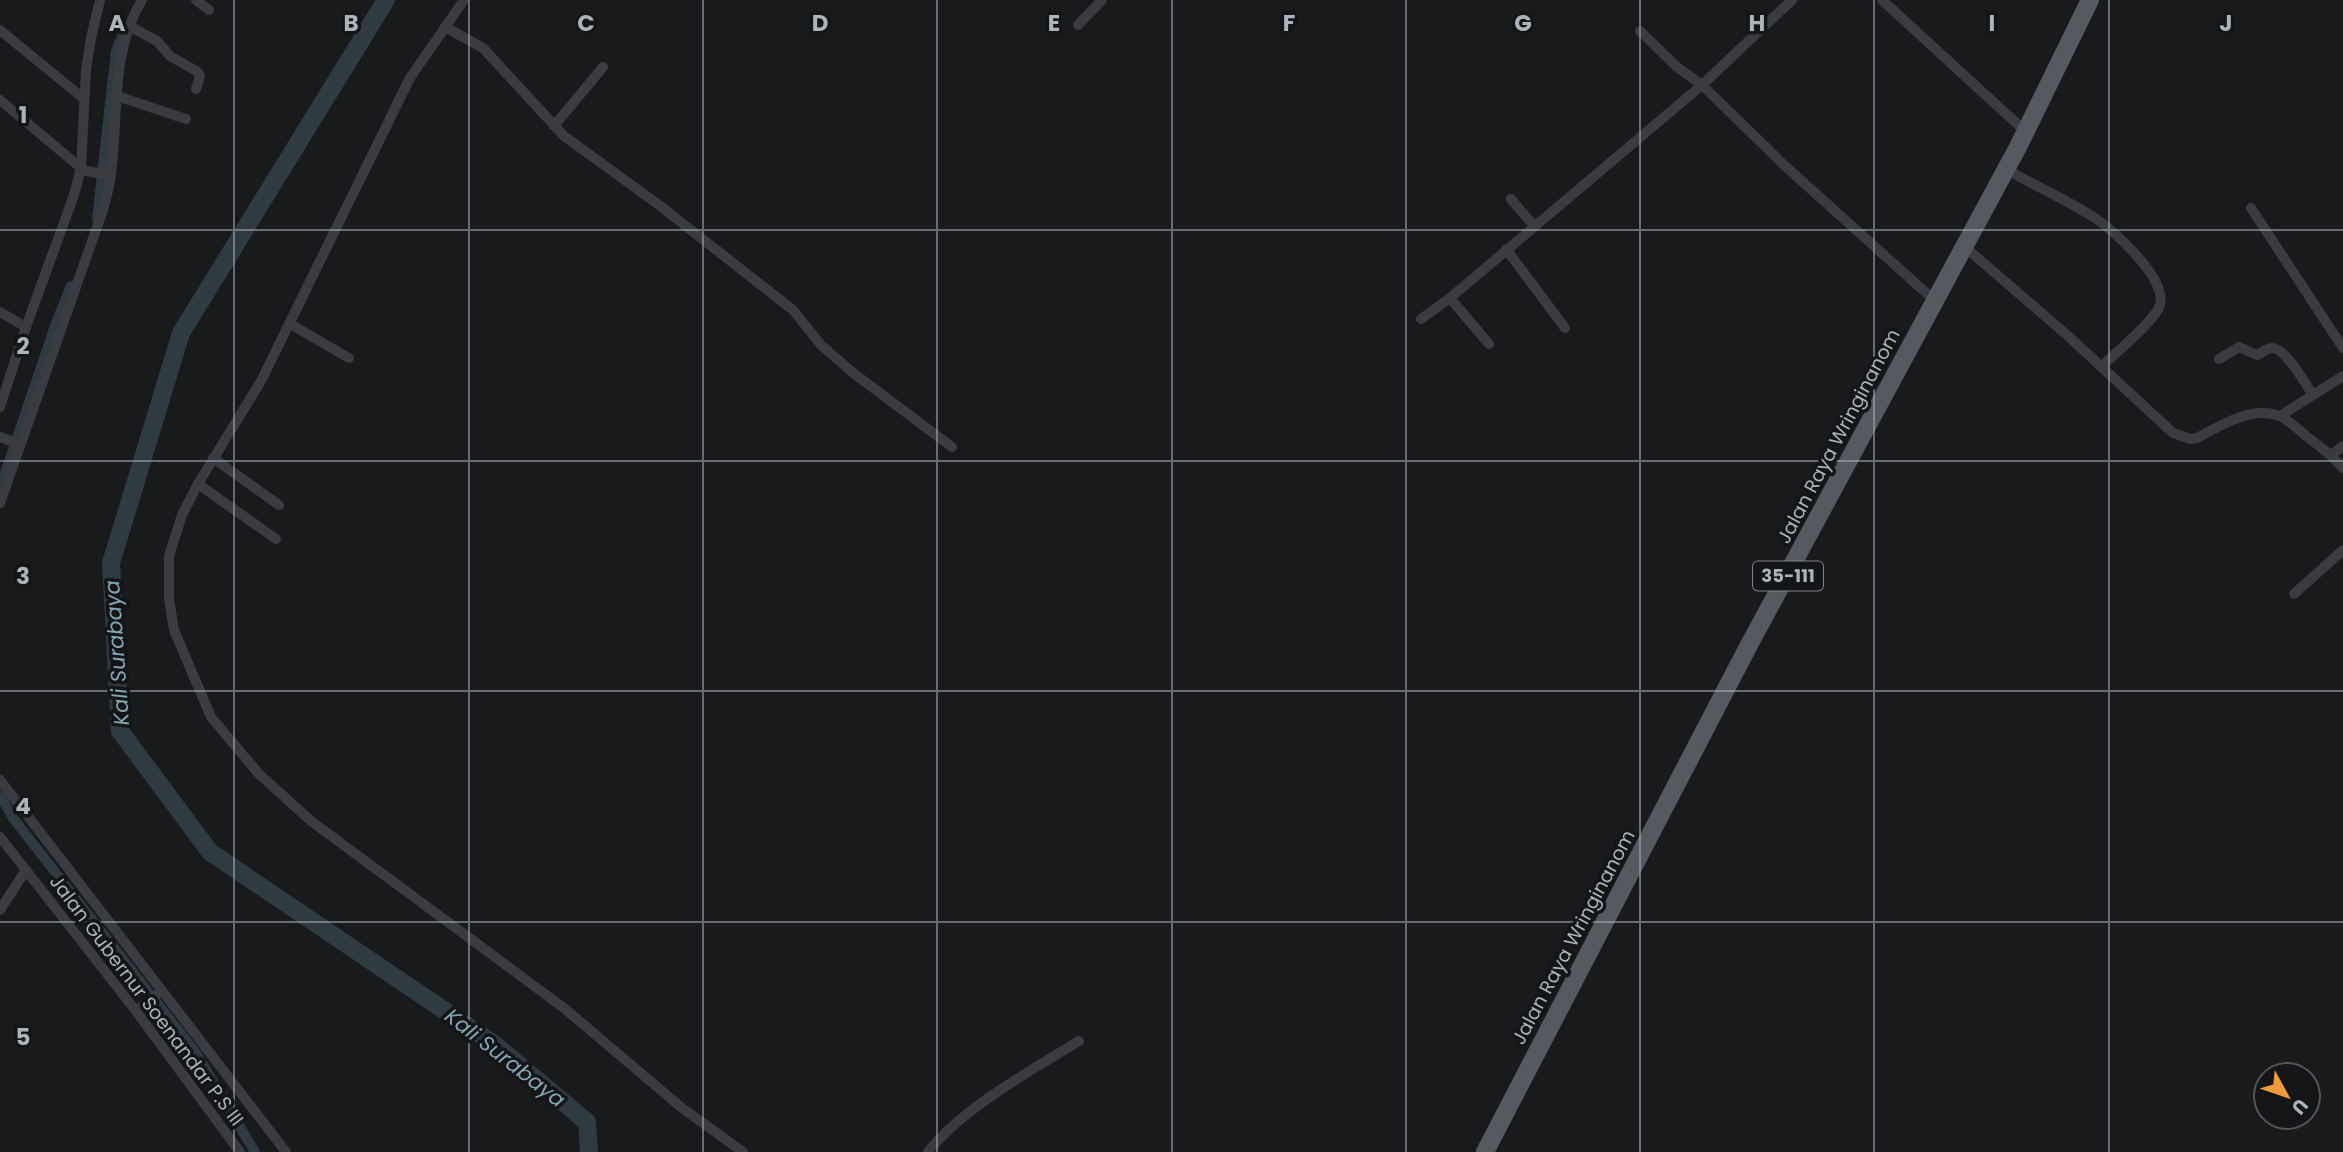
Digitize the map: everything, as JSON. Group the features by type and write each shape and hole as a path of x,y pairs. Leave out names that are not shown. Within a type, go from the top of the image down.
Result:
{"main road":[{"name":"Jalan Raya Wringinanom","path":"1485,1152 1749,645 2026,132 2091,0"}],"street":[{"path":"0,407 83,169 83,98 91,38 100,0"},
{"path":"0,503 18,443 92,246 109,175 120,59 129,26 142,0"},
{"path":"196,0 209,10"},
{"path":"464,0 402,93 250,402 213,458 182,515 171,544 168,567 174,631 204,705 222,733 258,774 311,821 564,1008 682,1108 743,1152"},
{"path":"1078,25 1102,0"},
{"path":"1421,319 1450,298 1702,85 1792,0"},
{"path":"1882,0 2026,132"},
{"path":"129,26 158,41 170,57 198,72 200,76 196,89"},
{"path":"445,27 483,48 575,144 660,205 793,310 821,345 852,372 952,447"},
{"path":"0,30 83,98"},
{"path":"1640,31 1934,300"},
{"path":"554,125 603,66"},
{"path":"117,96 186,119"},
{"path":"0,100 83,169 109,175"},
{"path":"2006,169 2095,218 2119,237 2144,264 2157,285 2160,305 2154,316 2101,367"},
{"path":"1511,199 1534,226"},
{"path":"2251,208 2343,348"},
{"path":"1965,247 2101,367 2162,425 2180,437 2197,438 2242,416 2280,416 2331,455 2343,468"},
{"path":"1506,249 1565,328"},
{"path":"1450,298 1489,344"},
{"path":"0,312 26,327"},
{"path":"290,324 349,358"},
{"path":"2219,359 2239,347 2257,355 2270,348 2277,349 2286,356 2312,395"},
{"path":"2280,416 2343,376"},
{"path":"0,437 18,443"},
{"path":"2331,455 2343,446"},
{"path":"213,458 278,505"},
{"path":"198,484 276,539"},
{"path":"2294,594 2343,550"},
{"path":"0,780 159,992 286,1152"},
{"name":"Jalan Gubernur Soenandar P.S III","path":"0,837 138,1009 240,1152"},
{"path":"0,910 26,870"},
{"path":"138,1009 159,992"},
{"path":"928,1152 955,1125 1000,1090 1079,1041"}],"waterway":[{"name":"Kali Surabaya","path":"386,0 181,333 111,563 120,731 210,852 494,1044 587,1122 589,1152"},
{"path":"97,219 116,51 124,32"},
{"path":"0,488 71,286"},
{"path":"0,795 13,818 196,1053 255,1152"}]}
